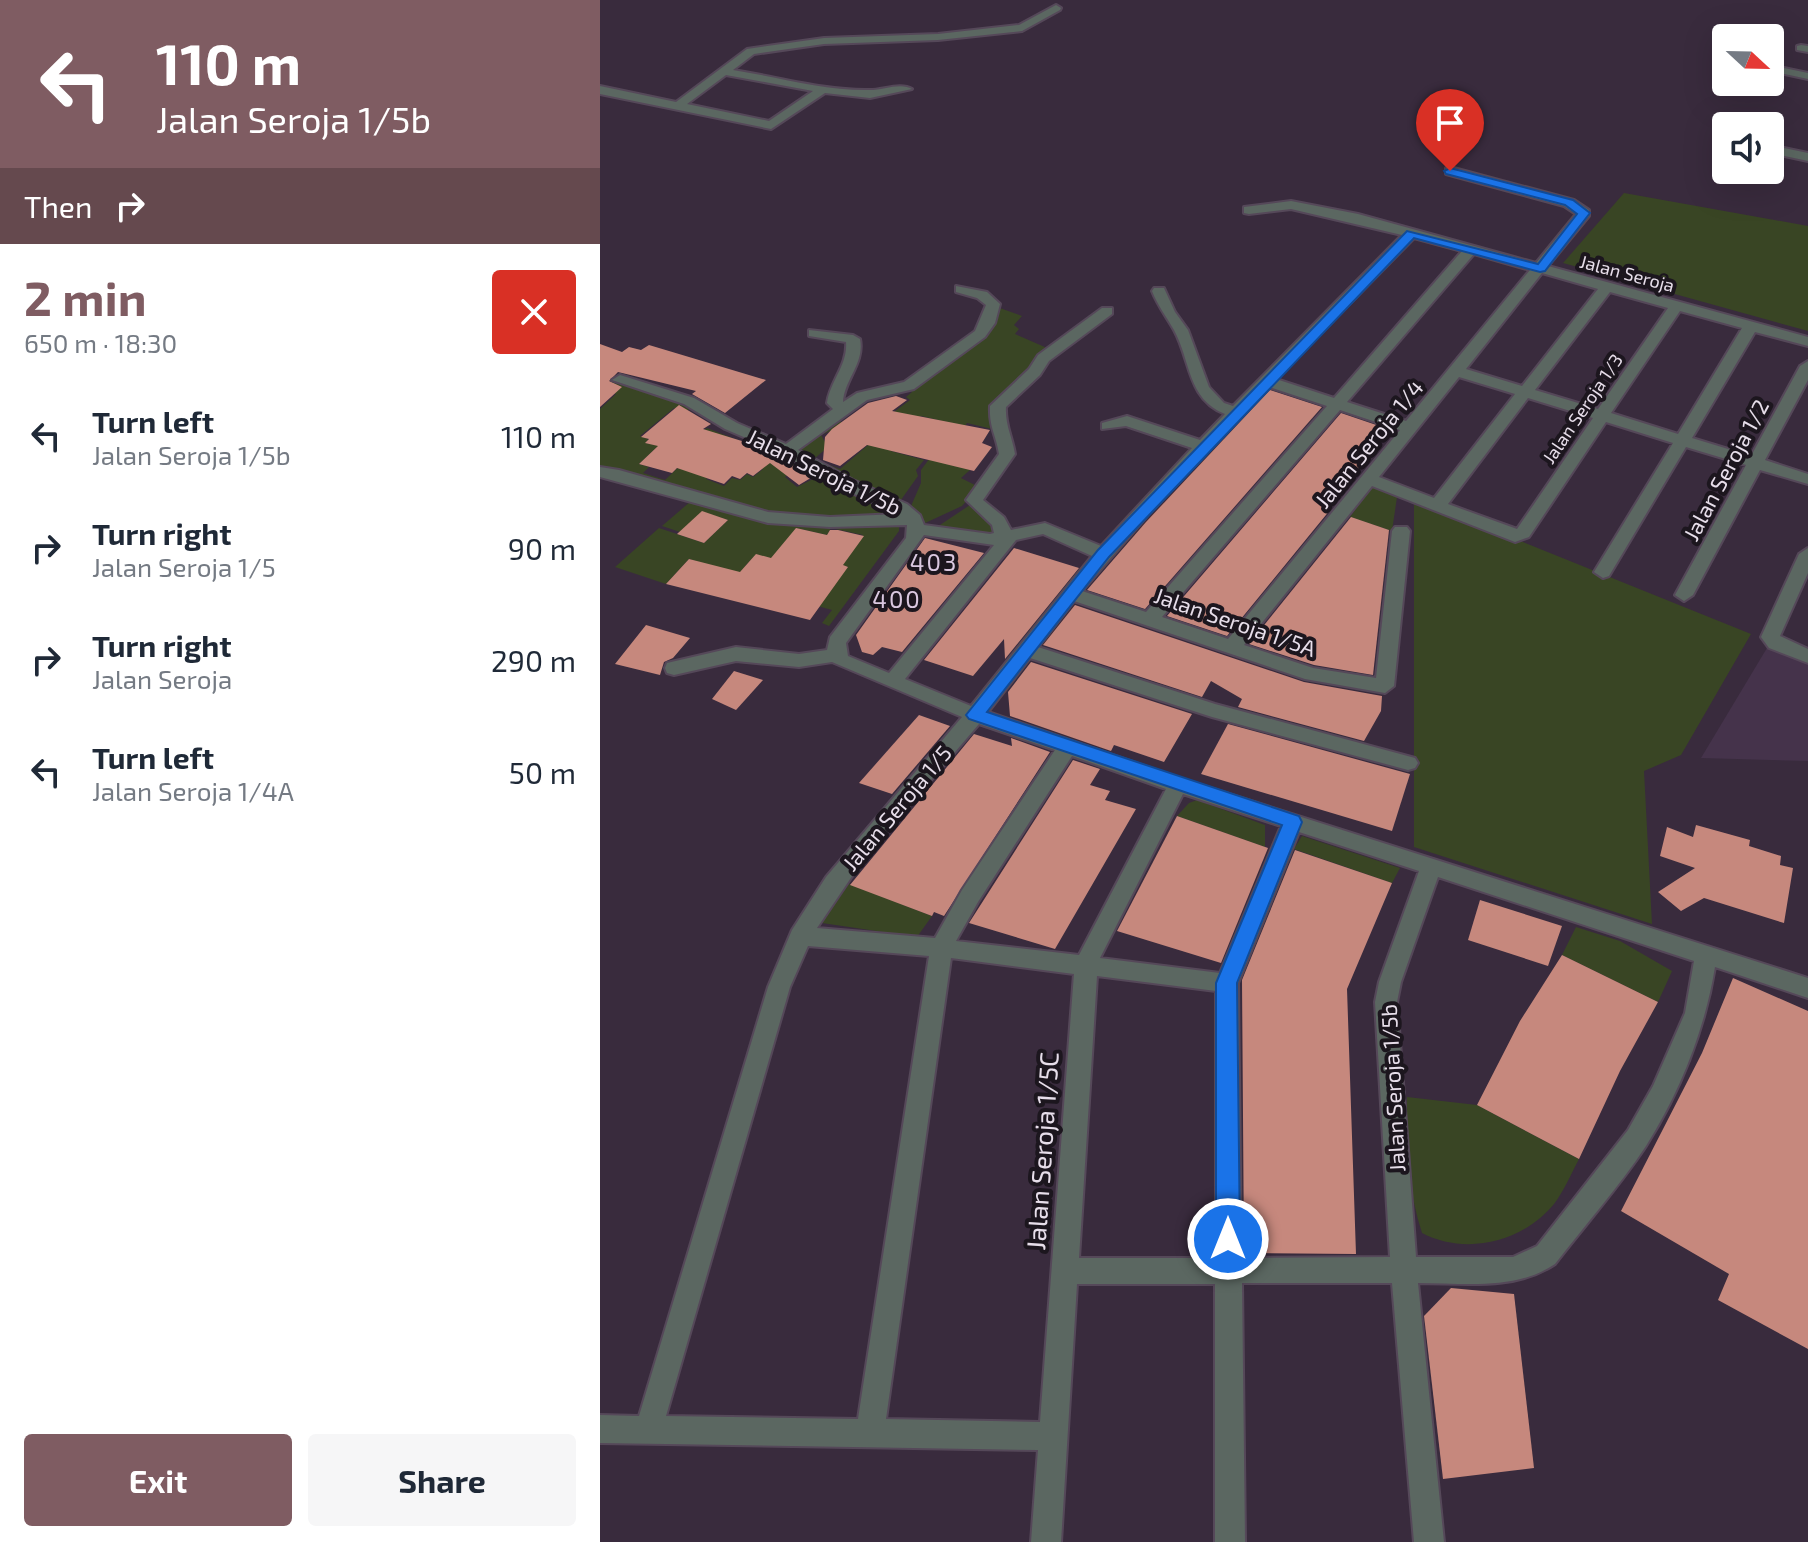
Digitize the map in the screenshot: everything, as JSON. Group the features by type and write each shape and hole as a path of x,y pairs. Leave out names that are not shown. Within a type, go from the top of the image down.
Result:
{"street":[{"path":"679,105 746,53 840,40 954,36 1022,28 1056,8"},
{"path":"722,71 870,94 906,89"},
{"path":"1784,71 1808,76"},
{"path":"600,90 771,125 823,89"},
{"path":"1784,152 1808,157"},
{"name":"Jalan Seroja 1/4","path":"1232,647 1584,213 1580,208 1450,171"},
{"name":"Jalan Seroja","path":"1249,210 1299,206 1471,249 1808,342"},
{"name":"Jalan Seroja 1/5","path":"649,1428 779,987 800,936 867,839 975,715 1104,554 1411,233"},
{"path":"1150,619 1471,249"},
{"path":"1369,479 1437,506 1606,287"},
{"path":"787,450 871,393 909,386 986,328 993,304 982,295 961,289"},
{"path":"1159,291 1168,313 1181,330 1202,389 1219,406 1237,413"},
{"name":"Jalan Seroja 1/3","path":"1437,506 1515,536 1523,533 1676,306"},
{"path":"892,682 1006,537 1001,521 987,514 974,500 1007,454 1005,441 997,426 998,406 1035,372 1043,358 1107,311"},
{"path":"1603,572 1751,326"},
{"path":"814,333 846,335 853,339 856,346 835,395 835,403 843,410"},
{"name":"Jalan Seroja 1/2","path":"1684,595 1808,366"},
{"path":"1457,371 1808,479"},
{"name":"Jalan Seroja 1/5b","path":"620,380 689,401 731,426 787,450 847,484 901,508 915,524 914,539 837,642 836,654"},
{"path":"1267,381 1411,428"},
{"path":"1108,426 1127,421 1204,447"},
{"path":"600,472 654,482 762,516 915,524 977,540 1045,528 1104,554"},
{"name":"Jalan Seroja 1/5A","path":"1072,594 1312,674 1385,686 1401,531"},
{"path":"1808,554 1770,637 1776,643 1808,656"},
{"path":"1026,650 1286,732 1408,763"},
{"path":"674,668 733,654 812,661 836,654 841,661 975,715 1178,785 1808,988"},
{"path":"870,1435 941,948 970,896 1068,746"},
{"name":"Jalan Seroja 1/5C","path":"1046,1542 1086,966 1094,944 1178,785"},
{"path":"1230,1542 1227,983 1293,822"},
{"name":"Jalan Seroja 1/5b","path":"1429,1542 1404,1269 1386,1002 1390,982 1431,867"},
{"path":"800,936 941,948 1227,983"},
{"path":"1065,1271 1228,1268 1513,1270 1534,1263 1546,1255 1637,1138 1662,1092 1696,1013 1706,955"},
{"path":"600,1429 1051,1436"}],"shaded area":[{"path":"1770,643 1808,657 1808,761 1701,758"}],"green space":[{"path":"1624,193 1808,226 1808,331 1563,263"},
{"path":"997,307 1022,316 1014,325 1019,329 1015,334 1047,348 994,421 992,429 967,423 945,453 979,462 961,478 979,487 962,506 923,524 921,514 911,506 921,483 921,470 955,424 921,416 891,451 924,460 916,470 918,476 898,504 798,452 802,442 837,418 844,425 821,435 828,447 814,459 840,469 868,445 867,432 910,400 906,397 912,392 909,389 980,337"},
{"path":"600,379 693,405 686,412 674,408 640,436 648,439 646,443 678,443 707,428 740,441 716,472 706,479 724,486 732,478 740,480 747,474 753,477 763,469 758,467 777,453 798,467 785,477 797,487 815,478 858,493 898,517 864,520 767,516 600,471 600,409 616,394 600,388","holes":["656,448 689,457 665,480 643,473 649,467 639,464"]},
{"path":"1372,487 1397,497 1392,531 1350,517"},
{"path":"1414,498 1751,634 1681,755 1644,771 1652,924 1414,847"},
{"path":"691,501 767,521 894,523 899,526 899,531 829,626 822,623 832,610 810,604 848,567 834,563 863,535 831,528 827,535 796,528 778,560 756,555 745,566 760,582 689,559 666,584 615,567 659,528 704,543 728,520 702,512 680,532 662,526"},
{"path":"973,503 989,518 997,533 989,535 937,527"},
{"path":"1197,800 1265,825 1265,847 1177,816 1189,803"},
{"path":"1302,836 1400,868 1392,883 1294,849"},
{"path":"849,884 932,916 917,937 822,923"},
{"path":"1576,927 1620,941 1672,971 1658,1002 1562,955"},
{"path":"1407,1097 1477,1105 1579,1159 1554,1204 1526,1228 1510,1236 1475,1244 1439,1240 1422,1233 1417,1217 1409,1166"}],"building":[{"path":"600,344 622,352 629,347 641,350 649,345 766,380 725,413 692,394 696,391 618,372 609,381 622,387 600,407"},
{"path":"1270,390 1322,407 1145,609 1087,590 1146,522"},
{"path":"896,396 907,400 892,411 990,430 982,443 992,447 974,471 867,445 840,466 823,460 825,437 832,429 868,403"},
{"path":"679,405 711,424 703,429 758,446 814,476 799,485 770,463 753,476 747,473 740,479 732,476 724,484 677,468 672,473 639,464 658,446 645,443 649,439 641,437"},
{"path":"1341,413 1391,430 1325,508 1330,510 1227,636 1167,616"},
{"path":"702,511 728,520 704,543 677,534"},
{"path":"1351,517 1389,530 1373,675 1314,665 1249,644"},
{"path":"796,528 827,535 830,530 838,530 864,536 843,565 848,567 810,620 666,584 689,559 740,572 756,554 771,558"},
{"path":"925,538 984,553 902,652 882,647 873,655 862,652 856,635"},
{"path":"1014,548 1079,568 1005,659 1004,639 973,676 924,660"},
{"path":"1075,605 1304,682 1382,696 1381,711 1364,741 1238,707 1242,699 1211,681 1202,697 1043,645"},
{"path":"646,625 690,638 673,658 664,662 660,675 615,664"},
{"path":"1031,662 1192,714 1164,762 1114,745 1111,751 1010,716 1008,692"},
{"path":"734,671 763,680 736,710 712,699"},
{"path":"919,715 950,726 892,794 859,783"},
{"path":"1228,724 1410,774 1392,831 1201,774"},
{"path":"974,734 1012,746 1011,738 1050,752 944,916 934,912 932,916 850,885"},
{"path":"1073,760 1100,769 1090,785 1110,791 1105,800 1136,809 1055,949 969,923"},
{"path":"1177,816 1268,848 1221,963 1117,931"},
{"path":"1696,825 1750,840 1749,846 1781,856 1780,865 1793,868 1784,923 1704,898 1681,911 1658,892 1695,868 1660,856 1667,827 1693,837"},
{"path":"1295,850 1392,883 1347,989 1356,1254 1244,1253 1242,980"},
{"path":"1480,900 1562,926 1548,966 1468,940"},
{"path":"1562,955 1658,1002 1620,1071 1579,1159 1477,1105 1520,1021"},
{"path":"1733,978 1808,1011 1808,1349 1718,1300 1729,1274 1621,1211 1702,1053"},
{"path":"1451,1288 1514,1294 1534,1468 1443,1479 1424,1316"}],"district":[{"name":"403","path":"934,563"},
{"name":"400","path":"897,600"}],"route":[{"path":"1228,1239 1227,983 1234,959 1293,822 975,715 1104,554 1411,233 1540,269 1584,213 1569,203 1450,171"}]}
